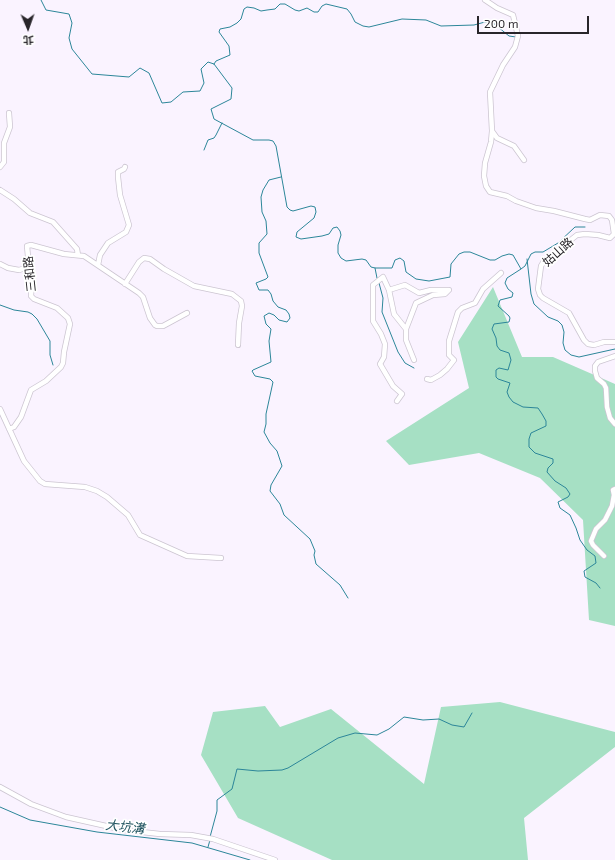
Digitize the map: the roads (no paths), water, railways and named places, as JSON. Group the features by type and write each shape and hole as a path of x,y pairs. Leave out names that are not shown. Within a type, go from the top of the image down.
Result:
{"street":[{"name":"姑山路","path":"485,0 497,8 513,15 518,36 515,47 503,65 490,92 492,131 485,163 484,176 486,186 490,192 507,196 536,208 590,220 600,215 609,216 612,220 614,234 610,238 598,235 577,235 544,261 541,266 538,289 543,298 569,313 584,340 588,344 594,345 604,342 615,342"},
{"path":"0,167 4,162 4,143 10,127 9,113"},
{"path":"492,131 497,138 514,146 524,160"},
{"path":"98,265 100,256 108,243 126,232 129,225 120,195 118,177 118,172 125,167"},
{"path":"0,190 14,199 30,213 53,222 77,249 78,255"},
{"name":"三和路","path":"9,430 14,427 21,417 31,390 46,381 61,367 70,324 68,318 57,308 34,299 31,296 32,281 27,246 31,245 64,254 84,256 139,293 143,297 147,311 155,325 163,326 187,313"},
{"path":"125,284 139,262 144,258 150,259 164,269 194,286 232,294 241,301 242,306 239,323 238,345"},
{"path":"0,264 8,268 18,270 29,267"},
{"path":"427,379 431,380 440,375 447,370 454,360 449,356 449,341 458,312 464,306 475,303 483,289 501,273"},
{"path":"397,401 402,394 393,386 380,364 384,357 385,344 373,321 373,285 383,277 389,290 394,314 406,329"},
{"path":"389,290 405,285 419,293 431,290 449,290 445,294 433,295 416,303 406,329 406,340 414,360"},
{"path":"615,356 598,362 595,366 595,371 597,378 606,388 607,407 610,418 615,424"},
{"path":"0,409 24,461 40,481 45,484 84,487 97,491 107,497 128,515 140,534 187,556 221,558"},
{"path":"604,556 591,542 596,529 605,520 612,506 614,496 613,490 615,489"},
{"path":"0,787 31,804 66,818 124,830 160,834 191,835 213,839 275,860"}],"waterway":[{"path":"41,0 46,10 69,14 72,23 69,38 72,49 92,74 129,77 140,68 149,73 162,103 171,102 183,92 200,91 204,83 201,69 208,62 214,64 232,88 231,99 211,109 214,119 253,140 273,141 276,146 287,207 293,211 311,206 315,207 316,212 314,218 297,232 296,237 301,239 322,236 329,234 333,228 337,227 341,235 338,245 338,253 341,258 346,261 362,259 366,260 371,267 392,268 395,260 400,258 404,261 406,272 416,279 429,281 450,277 451,264 459,254 464,252 470,252 490,260 495,260 509,254 513,255 521,269 507,278 505,283 508,289 513,293 512,297 500,300 498,306 509,316 509,322 494,324 492,329 496,338 497,346 500,350 509,353 511,360 508,370 499,368 496,370 496,377 510,383 507,392 513,402 523,407 538,408 546,421 546,426 531,433 529,447 535,453 553,459 553,463 548,468 547,472 555,481 566,488 570,494 568,497 558,502 560,508 570,515 580,540 587,550 595,556 596,563 584,571 585,577 596,583 600,588"},
{"path":"214,64 216,61 230,55 229,46 219,32 220,29 230,27 237,23 241,19 244,9 247,7 261,11 275,9 280,4 285,4 299,11 307,8 314,12 318,12 322,6 326,4 347,9 355,22 369,27 402,19 426,20 441,26 474,25 492,22 509,36 516,37"},
{"path":"204,150 208,140 214,138 222,123"},
{"path":"281,177 269,180 261,197 262,212 266,221 267,234 259,243 259,253 268,277 256,283 259,290 268,290 273,301 278,307 286,310 290,318 287,322 279,320 274,315 269,313 264,316 266,324 271,329 269,341 271,362 252,371 255,376 270,379 273,382 266,414 264,432 270,443 277,451 282,466 271,485 270,491 280,504 284,515 310,539 315,551 314,555 316,564 340,585 348,598"},
{"path":"521,269 525,266 531,254 535,252 543,252 558,243 575,227 585,227"},
{"path":"527,259 531,294 534,304 548,317 558,321 562,325 565,350 571,355 579,357 615,349"},
{"path":"375,268 377,278"},
{"path":"379,283 383,298 382,312 398,352 405,363 414,368"},
{"path":"0,305 14,310 28,312 37,319 50,341 50,355 53,365"},
{"path":"210,837 217,811 217,800 232,789 237,769 258,771 282,770 288,768 338,738 355,733 377,735 389,729 404,717 423,720 439,719 452,725 464,727 472,713"},
{"name":"大坑溝","path":"0,807 30,820 97,832 192,843 250,860"},
{"path":"208,847 210,840"}]}
